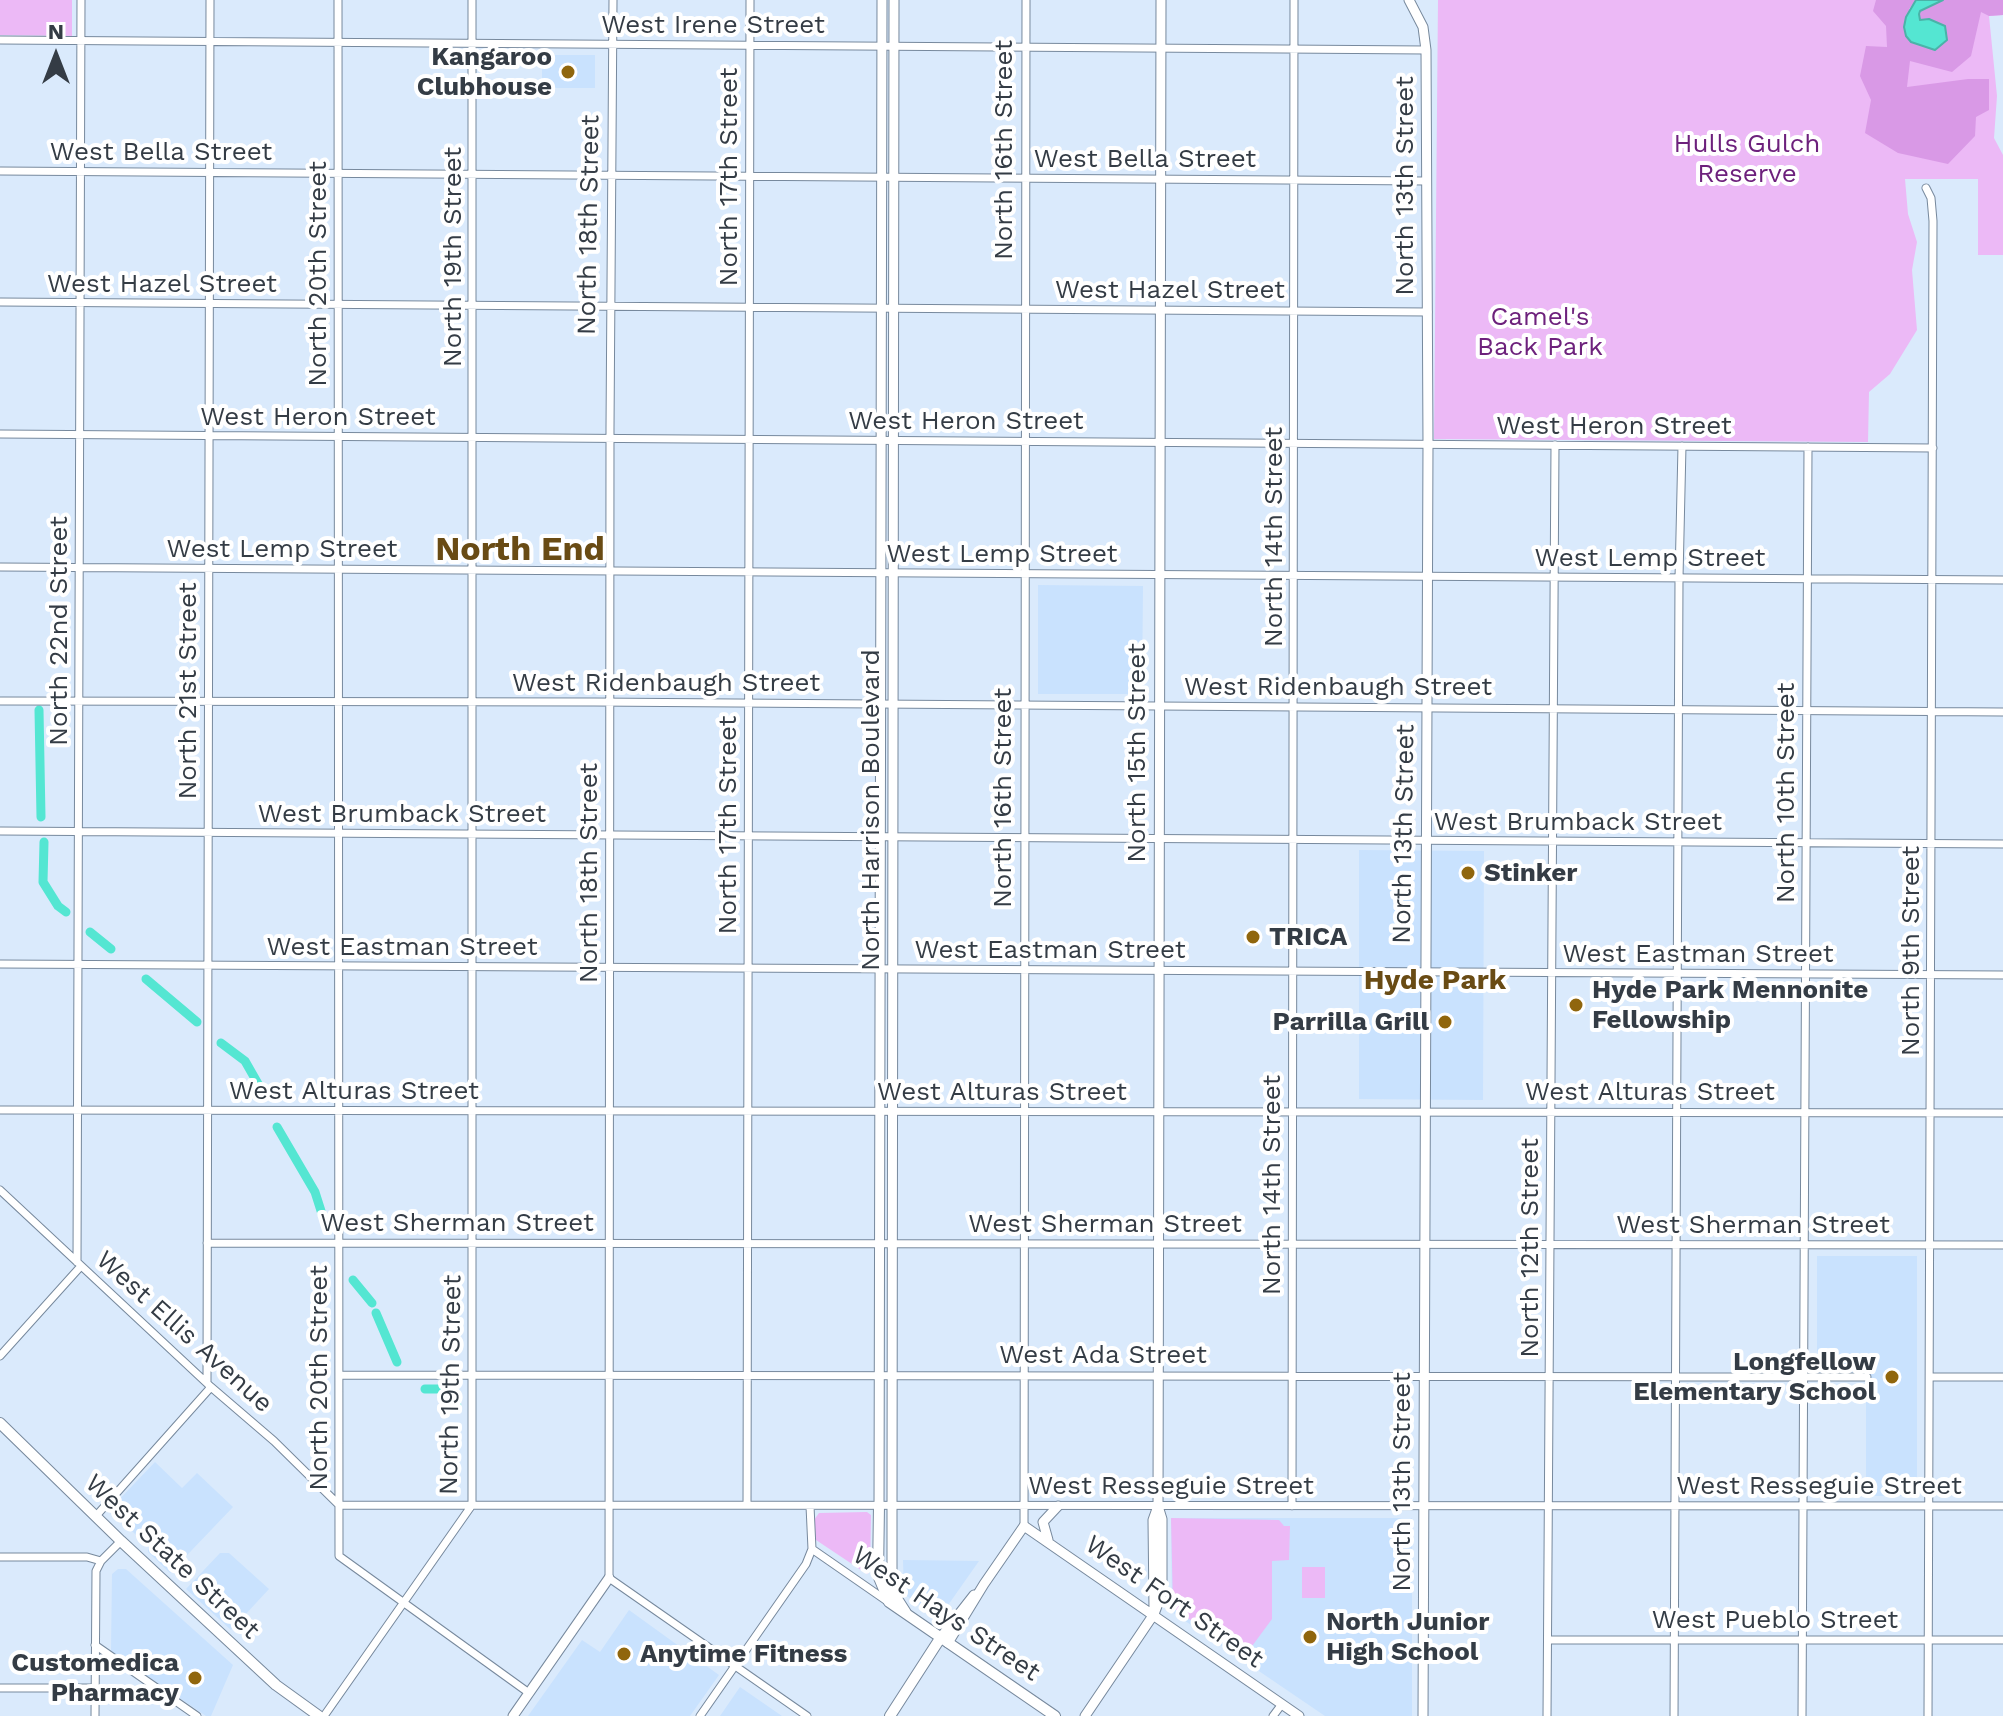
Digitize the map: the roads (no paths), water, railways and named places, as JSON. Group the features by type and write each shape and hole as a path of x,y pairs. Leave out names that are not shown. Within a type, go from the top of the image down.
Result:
{"main road":[{"name":"West State Street","path":"0,1423 276,1685 321,1716"},
{"name":"North Harrison Boulevard","path":"879,1505 878,1575 889,1602"},
{"name":"West Hays Street","path":"889,1602 1055,1716"},
{"path":"890,1716 927,1661 941,1652 944,1640"}],"street":[{"name":"North 22nd Street","path":"79,1264 81,0"},
{"name":"North 21st Street","path":"209,1385 210,0"},
{"name":"North 20th Street","path":"338,0 339,1556 404,1602"},
{"name":"North 19th Street","path":"321,1716 472,1505 472,0"},
{"name":"North 18th Street","path":"609,1578 613,0"},
{"name":"North 17th Street","path":"747,1505 750,0"},
{"name":"North Harrison Boulevard","path":"879,1505 882,0"},
{"name":"North Harrison Boulevard","path":"894,0 892,1590 908,1615"},
{"name":"North 16th Street","path":"1024,1526 1026,0"},
{"name":"North 15th Street","path":"1154,1614 1153,1520 1158,1506 1161,0"},
{"name":"North 14th Street","path":"1292,1506 1294,0"},
{"name":"North 13th Street","path":"1410,2 1423,27 1426,50 1428,312 1423,1716"},
{"name":"West Irene Street","path":"0,40 1426,50"},
{"name":"West Bella Street","path":"0,171 1426,181"},
{"name":"North 9th Street","path":"1926,188 1931,198 1933,221 1928,1716"},
{"name":"West Hazel Street","path":"0,302 1428,312"},
{"name":"West Heron Street","path":"0,434 1933,448"},
{"name":"North 12th Street","path":"1547,1716 1555,445"},
{"path":"1674,1716 1682,446"},
{"name":"North 10th Street","path":"1802,1716 1808,447"},
{"name":"West Lemp Street","path":"0,567 2003,580"},
{"name":"West Ridenbaugh Street","path":"0,701 473,701 2003,712"},
{"name":"West Brumback Street","path":"0,831 2003,844"},
{"name":"West Eastman Street","path":"0,964 2003,975"},
{"name":"West Alturas Street","path":"0,1110 2003,1113"},
{"name":"West Ellis Avenue","path":"0,1190 209,1385 274,1441 339,1505"},
{"name":"West Sherman Street","path":"207,1243 2003,1245"},
{"path":"0,1356 79,1264"},
{"name":"West Ada Street","path":"339,1375 1867,1377"},
{"path":"1930,1377 2003,1377"},
{"path":"96,1516 209,1385"},
{"name":"West Resseguie Street","path":"339,1505 2003,1506"},
{"path":"700,1716 806,1564 812,1549 810,1506"},
{"path":"1050,1543 1045,1536 1043,1522 1058,1506"},
{"path":"944,1640 1024,1526"},
{"name":"West Fort Street","path":"1024,1526 1299,1716"},
{"path":"95,1716 96,1571 101,1561 121,1541"},
{"name":"West Hays Street","path":"812,1549 889,1602"},
{"path":"0,1557 87,1557 101,1561"},
{"path":"513,1716 609,1578 807,1716"},
{"path":"404,1602 529,1693"},
{"path":"1085,1716 1154,1614"},
{"name":"West Pueblo Street","path":"1548,1640 2003,1640"},
{"path":"95,1645 197,1716"},
{"path":"0,1688 95,1688"},
{"path":"1273,1716 1282,1704"}],"waterway":[{"path":"39,710 41,817"},
{"path":"44,842 43,882 58,906 66,912"},
{"path":"90,932 111,949"},
{"path":"146,979 197,1022"},
{"path":"221,1043 245,1061 265,1096"},
{"path":"277,1127 315,1192 322,1214"},
{"path":"353,1280 372,1303"},
{"path":"376,1313 397,1362"},
{"path":"425,1389 451,1389 457,1407"}],"place":[{"name":"Kangaroo Clubhouse","path":"568,72"},
{"name":"Stinker","path":"1468,873"},
{"name":"TRICA","path":"1253,937"},
{"name":"Hyde Park Mennonite Fellowship","path":"1576,1005"},
{"name":"Parrilla Grill","path":"1445,1022"},
{"name":"Longfellow Elementary School","path":"1892,1377"},
{"name":"North Junior High School","path":"1310,1637"},
{"name":"Anytime Fitness","path":"624,1654"},
{"name":"Customedica Pharmacy","path":"195,1678"}],"district":[{"name":"North End","path":"520,550"},
{"name":"Hyde Park","path":"1435,981"}],"park label":[{"name":"Hulls Gulch Reserve","path":"1747,159"},
{"name":"Camel's Back Park","path":"1540,332"}]}
